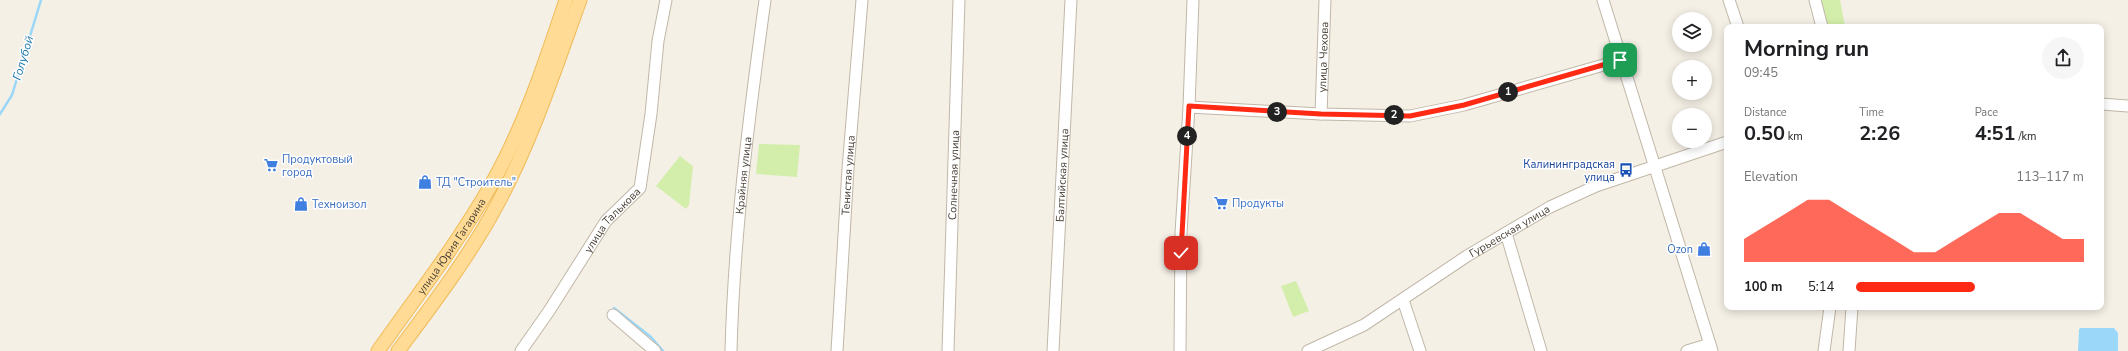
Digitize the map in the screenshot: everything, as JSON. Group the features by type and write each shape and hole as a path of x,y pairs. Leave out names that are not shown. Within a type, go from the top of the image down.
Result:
{"main road":[{"name":"улица Юрия Гагарина","path":"378,351 469,221 491,184 517,132 539,80 566,0"},
{"name":"улица Юрия Гагарина","path":"398,351 459,267 497,205 537,119 580,0"}],"street":[{"name":"улица Талькова","path":"521,351 549,311 606,221 640,188 651,114 658,41 666,0"},
{"name":"Крайняя улица","path":"731,351 739,226 749,118 765,0"},
{"name":"Тенистая улица","path":"837,351 848,169 862,0"},
{"name":"Солнечная улица","path":"948,351 959,0"},
{"name":"Балтийская улица","path":"1053,351 1071,0"},
{"path":"1180,351 1182,233 1193,0"},
{"name":"улица Чехова","path":"1321,114 1325,0"},
{"path":"1603,0 1620,60 1656,165 1711,348 1687,351"},
{"path":"1730,0 1737,24"},
{"path":"1815,0 1821,24"},
{"path":"1189,106 1321,114 1410,116 1464,105 1620,60"},
{"path":"2104,104 2128,106"},
{"name":"Гурьевская улица","path":"1308,351 1364,325 1466,256 1550,207 1596,186 1724,143"},
{"path":"1506,233 1541,351"},
{"path":"1403,300 1420,351"},
{"path":"1824,351 1830,310"},
{"path":"1849,351 1852,310"},
{"path":"613,315 655,351"}],"green space":[{"path":"1820,0 1840,0 1844,24 1827,24"},
{"path":"759,144 800,145 797,177 756,174"},
{"path":"680,156 693,166 689,205 686,209 656,186"},
{"path":"1296,281 1309,311 1293,317 1281,286"}],"water":[{"path":"2114,328 2118,333 2118,351 2078,351 2079,329"}],"waterway":[{"name":"Голубой","path":"0,114 12,95 41,0"},
{"path":"614,308 651,337 663,351"}],"place":[{"name":"Продуктовый город","path":"271,165"},
{"name":"Калининградская улица","path":"1626,170"},
{"name":"ТД \"Строитель\"","path":"425,182"},
{"name":"Продукты","path":"1221,203"},
{"name":"Техноизол","path":"301,204"},
{"name":"Ozon","path":"1704,249"}],"route":[{"path":"1181,253 1189,106 1250,111 1410,116 1464,105 1620,60"}]}
